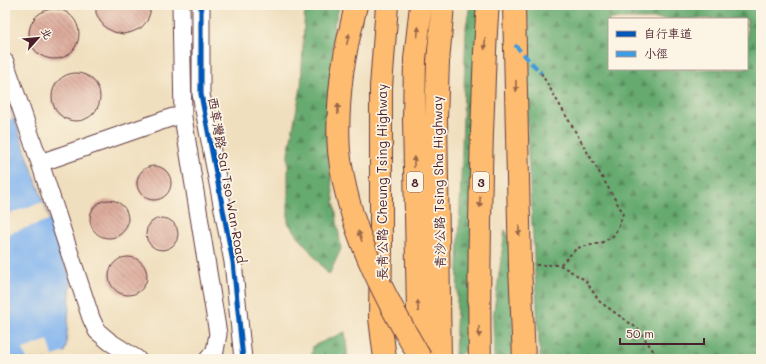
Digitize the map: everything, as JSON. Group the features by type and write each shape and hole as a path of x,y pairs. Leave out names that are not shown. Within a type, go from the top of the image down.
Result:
{"highway":[{"path":"356,5 347,44 339,93 338,131 342,172 352,214 367,256 390,304 420,359"},
{"name":"長青公路 Cheung Tsing Highway","path":"385,359 380,318 382,244 381,87 387,5"},
{"name":"青沙公路 Tsing Sha Highway","path":"420,359 414,120 416,59 421,5"},
{"name":"青沙公路 Tsing Sha Highway","path":"440,359 436,120 438,62 443,5"},
{"name":"3","path":"480,359 480,192 485,44 488,5"},
{"path":"514,5 520,266 524,359"},
{"path":"377,359 380,318"}],"street":[{"path":"173,5 181,30"},
{"path":"181,5 183,117 218,334 215,352 208,359"},
{"name":"西草灣路 Sai Tso Wan Road","path":"201,5 201,94 233,262 243,359"},
{"path":"5,62 91,318 97,331 110,342 137,359"},
{"path":"40,163 173,117 183,117"}],"path":[{"path":"541,73 623,212 619,226 613,236 601,243 577,248 560,265"},
{"path":"520,266 560,265 584,280 600,302 638,329 659,359"}],"green space":[{"path":"305,5 340,5 334,25 327,149 341,249 329,275 288,223 288,154 301,87"},
{"path":"470,5 482,5 479,149 469,349 455,357 466,27"},
{"path":"527,5 761,5 761,359 565,359 560,355 556,359 540,359 528,155"},
{"path":"505,230 512,242 513,359 494,359 493,318"},
{"path":"345,332 348,359 311,359 313,346"}],"water":[{"path":"5,93 71,280 66,346 62,359 5,359"}],"pier":[{"path":"7,99 13,118 5,121 5,100"},
{"path":"43,202 49,220 5,235 5,215"},
{"path":"48,340 53,356 68,351 64,359 27,359 23,349"}],"building":[{"path":"96,5 150,5 150,13 147,21 141,28 123,34 106,28 96,13"},
{"path":"49,9 59,9 72,16 79,29 79,39 72,52 59,59 49,59 40,55 33,48 29,39 29,29 33,20 40,13"},
{"path":"71,73 81,73 93,80 100,92 100,102 93,114 81,121 71,121 63,117 56,110 52,102 52,92 56,84 63,77"},
{"path":"154,166 160,167 166,171 170,177 170,189 166,195 160,199 154,200 148,199 142,195 138,189 137,183 138,177 142,171 148,167"},
{"path":"105,200 113,200 125,209 128,219 125,229 119,235 113,238 105,238 93,229 90,223 90,215 99,203"},
{"path":"159,218 165,218 175,225 178,234 177,240 171,247 165,250 159,250 149,243 146,237 146,231 153,221"},
{"path":"128,257 138,260 144,266 147,276 144,286 138,292 128,295 118,292 112,286 109,276 112,266 118,260"}],"marked path":[{"path":"515,45 541,73"}],"cycle path":[{"path":"201,5 201,94 233,262 243,359"}]}
